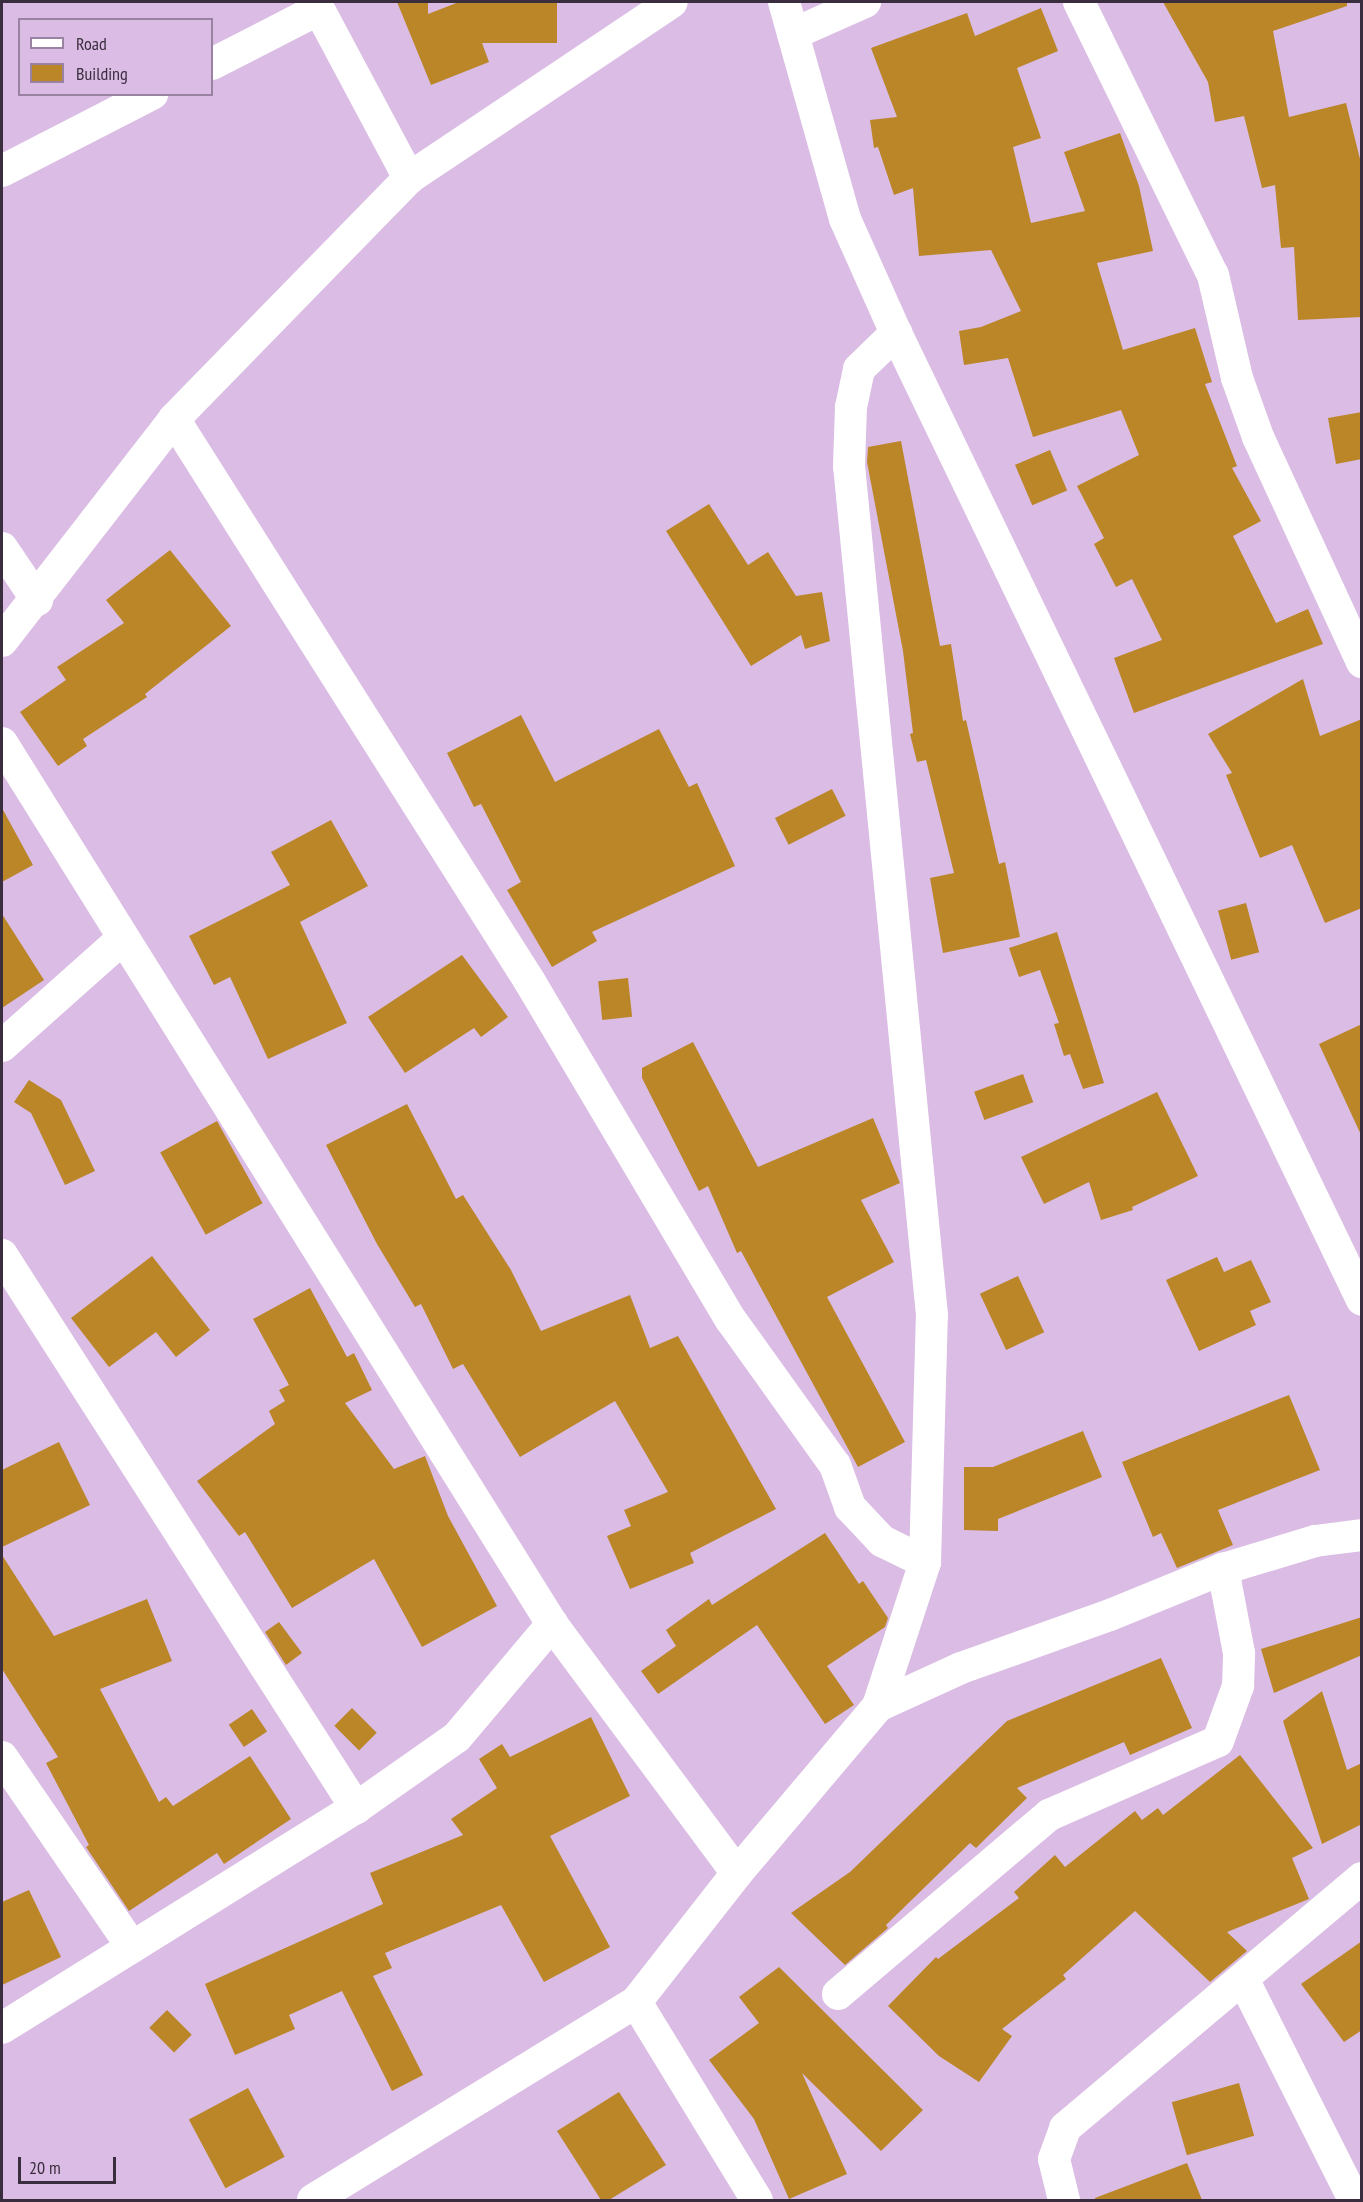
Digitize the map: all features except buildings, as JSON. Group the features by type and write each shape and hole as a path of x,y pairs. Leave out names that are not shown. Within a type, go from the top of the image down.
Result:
{"street":[{"path":"2,641 37,600 174,419 409,177 672,2"},
{"path":"784,2 845,219 896,333 1362,1299"},
{"path":"794,34 866,2"},
{"path":"1079,2 1213,275 1237,378 1258,437 1362,662"},
{"path":"213,63 317,5 409,177"},
{"path":"2,171 148,96"},
{"path":"313,2200 636,2002 737,1874 878,1706 925,1562 932,1315 849,466 851,407 859,369 896,333"},
{"path":"174,419 530,982 731,1320 835,1465 850,1507 882,1541 925,1562"},
{"path":"2,548 37,600"},
{"path":"2,743 121,940 552,1624 737,1874"},
{"path":"2,1046 121,940"},
{"path":"2,1255 356,1808"},
{"path":"878,1706 961,1668 1110,1615 1223,1569 1315,1541 1362,1535"},
{"path":"838,1994 1049,1815 1218,1741 1238,1686 1239,1653 1223,1569"},
{"path":"2,2028 356,1808 457,1737 552,1624"},
{"path":"2,1757 132,1947"},
{"path":"1064,2200 1054,2159 1065,2128 1244,1981 1362,1878"},
{"path":"1244,1981 1354,2200"},
{"path":"636,2002 757,2200"}]}
